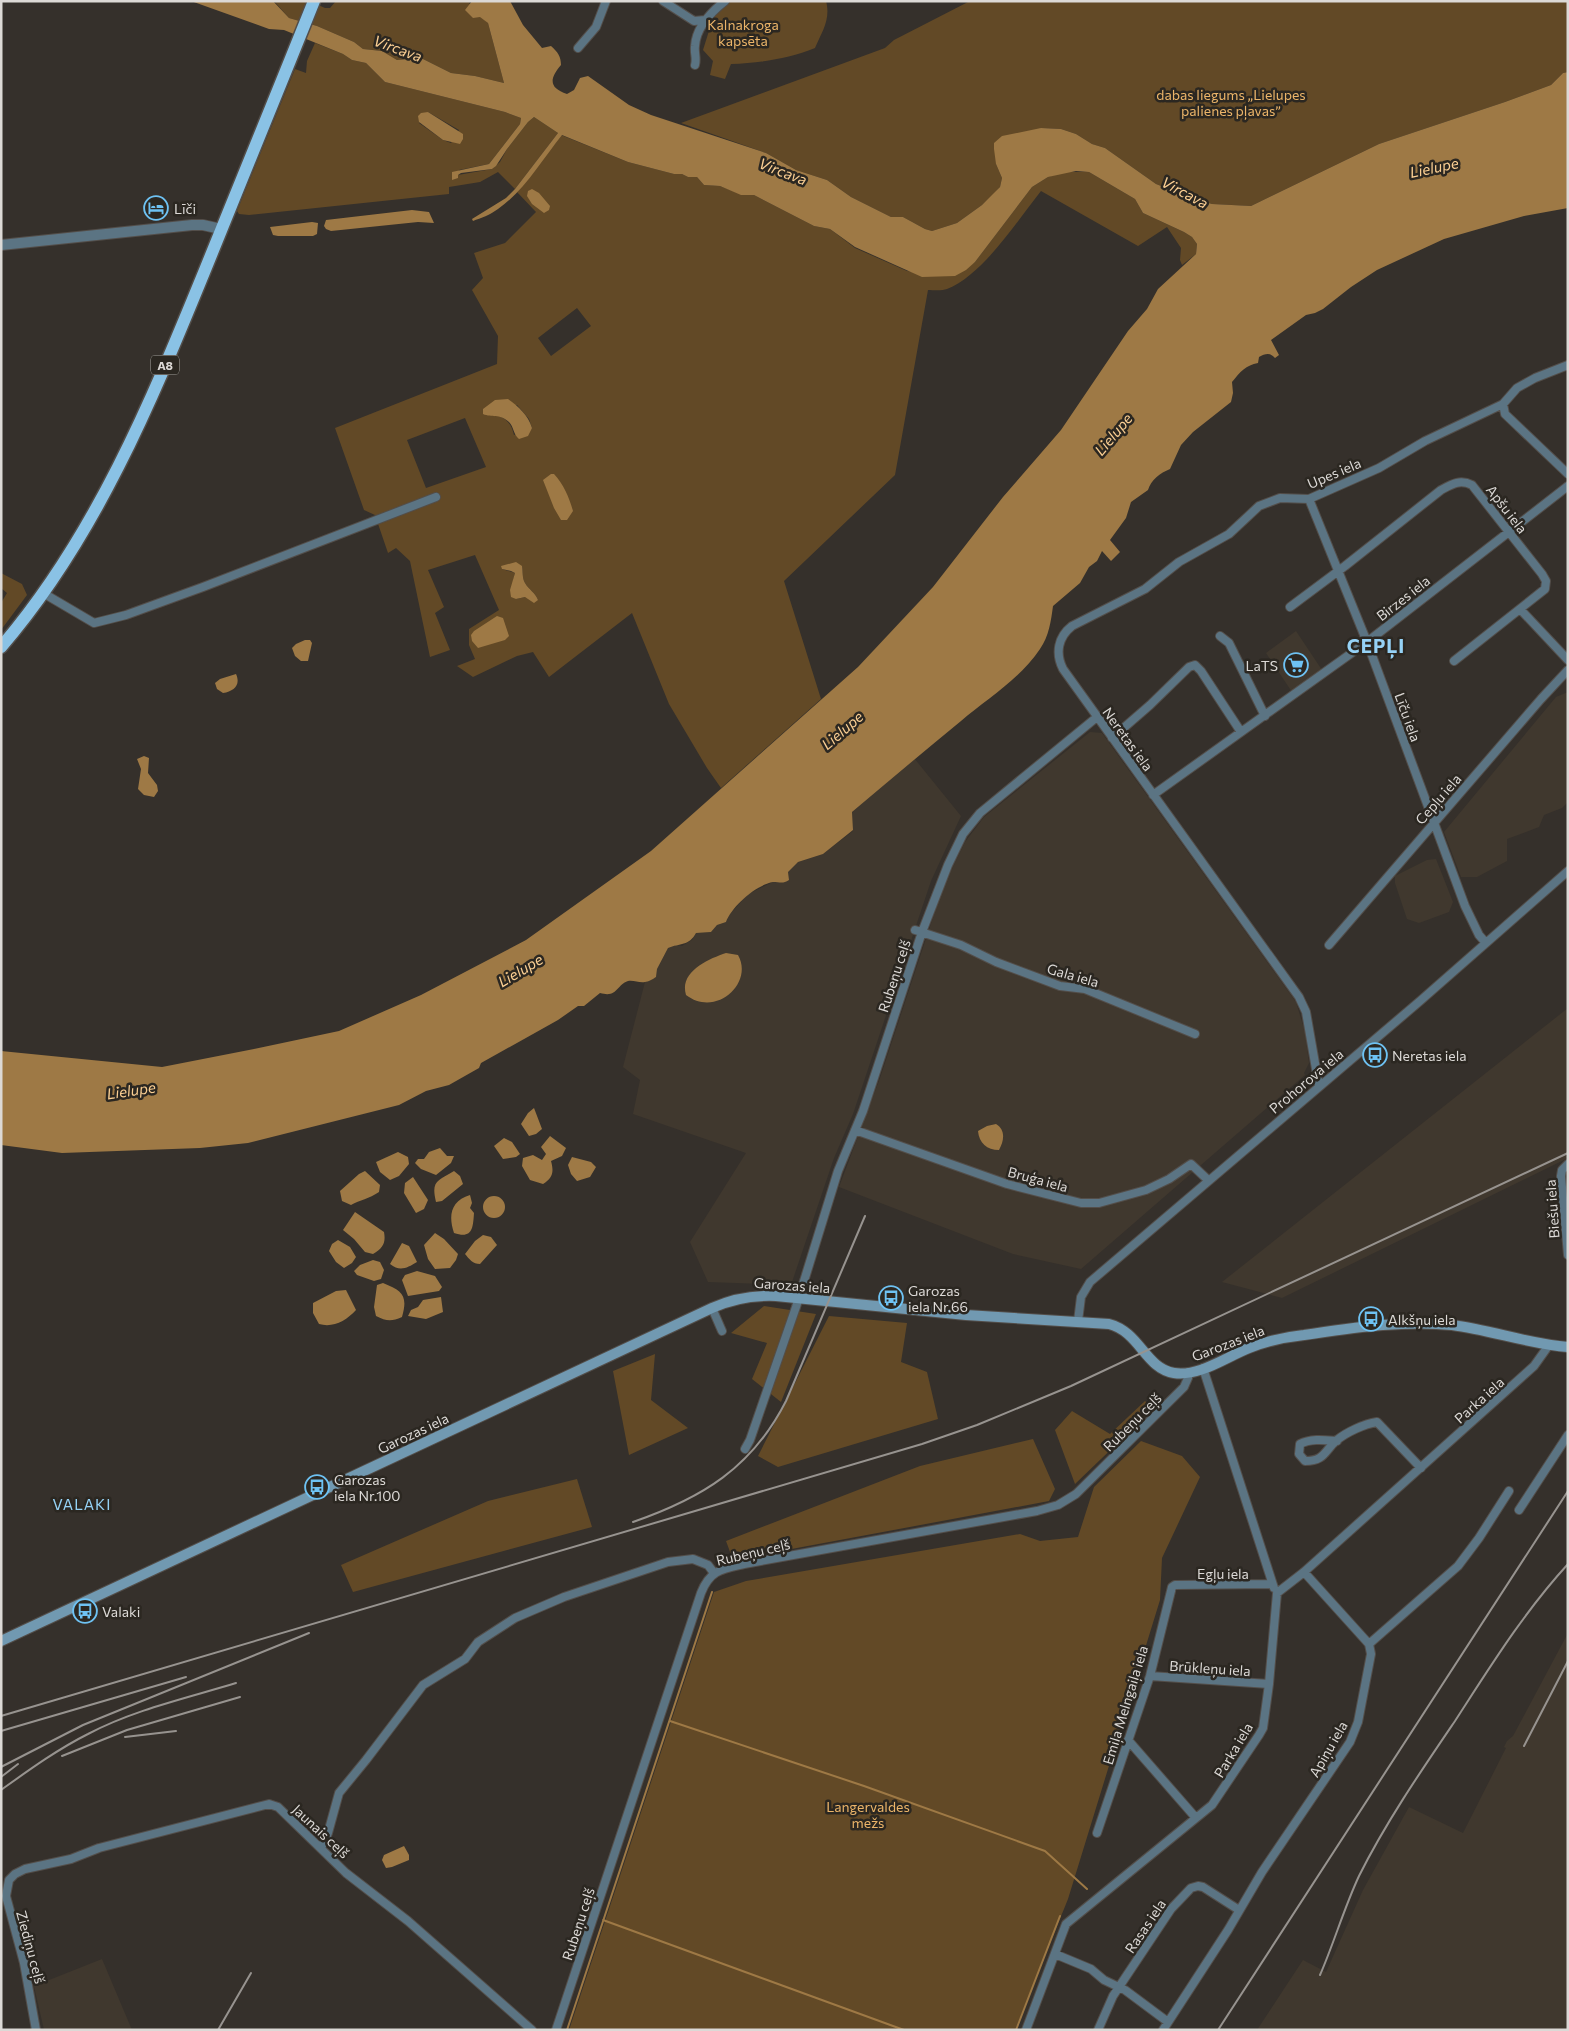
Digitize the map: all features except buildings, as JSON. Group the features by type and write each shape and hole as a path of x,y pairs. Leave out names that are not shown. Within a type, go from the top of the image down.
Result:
{"highway":[{"name":"A8","path":"1,647 43,592 87,524 116,469 166,362 314,1"}],"main road":[{"name":"Garozas iela","path":"1,1641 712,1308 736,1298 750,1295 958,1314 1104,1323 1121,1328 1131,1335 1144,1352 1162,1369 1172,1373 1189,1372 1203,1368 1249,1348 1282,1338 1397,1325 1430,1324 1453,1326 1549,1346 1568,1347"}],"street":[{"path":"578,48 596,27 606,1"},
{"path":"663,1 694,21 705,20"},
{"path":"695,65 695,43 705,20 724,1"},
{"path":"1,245 192,225 221,229"},
{"name":"Upes iela","path":"1063,635 1077,624 1145,589 1179,562 1230,534 1259,506 1280,498 1309,499 1379,468 1425,441 1503,404 1517,388 1535,378 1568,365"},
{"path":"1503,404 1505,414 1568,474"},
{"name":"Apšu iela","path":"1290,607 1441,490 1460,482 1472,485 1546,581 1546,589 1454,661"},
{"name":"Birzes iela","path":"1153,795 1367,642 1568,486"},
{"path":"43,592 94,624 126,615 203,587 436,497"},
{"name":"Līču iela","path":"1309,499 1367,642 1465,906 1479,936 1486,943"},
{"path":"1520,610 1568,660"},
{"name":"Neretas iela","path":"1063,635 1058,649 1061,664 1112,738 1299,997 1306,1012 1318,1086"},
{"path":"1220,636 1228,643 1265,716"},
{"path":"1112,738 1194,665 1201,671 1241,732"},
{"name":"Cepļu iela","path":"1329,945 1540,699 1568,670"},
{"name":"Rubeņu ceļš","path":"745,1449 750,1440 799,1298 836,1180 874,1079 918,931 948,864 970,824 980,813 1097,717"},
{"name":"Prohorova iela","path":"1078,1321 1080,1297 1087,1285 1568,871"},
{"name":"Gala iela","path":"918,931 961,945 996,962 1060,986 1085,989 1195,1034"},
{"name":"Bruģa iela","path":"855,1130 1007,1184 1081,1203 1099,1203 1146,1190 1191,1164 1208,1180"},
{"name":"Biešu iela","path":"1568,1164 1562,1170 1561,1176 1568,1255"},
{"path":"712,1308 722,1331"},
{"name":"Parka iela","path":"1026,2030 1055,1954 1055,1948 1066,1924 1216,1800 1259,1735 1263,1728 1269,1684 1277,1593 1304,1572 1422,1468 1534,1366 1549,1346"},
{"path":"1203,1368 1271,1584 1277,1593"},
{"name":"Rubeņu ceļš","path":"556,2030 705,1582 714,1573 744,1564 1037,1511 1058,1505 1076,1494 1094,1479 1184,1387 1189,1372"},
{"path":"1337,1441 1310,1440 1304,1442 1300,1444 1299,1454 1305,1461 1320,1459 1337,1441 1367,1424 1377,1422 1422,1468"},
{"path":"1519,1510 1568,1435"},
{"path":"1304,1572 1370,1644 1458,1566 1510,1491"},
{"path":"321,1848 328,1833 339,1793 422,1685 464,1659 478,1642 514,1618 564,1597 668,1562 693,1559 708,1565 714,1573"},
{"name":"Egļu iela","path":"1175,1585 1271,1584"},
{"name":"Emiļa Melngaiļa iela","path":"1097,1833 1137,1708 1150,1676 1170,1590 1175,1585"},
{"name":"Apiņu iela","path":"1163,2030 1262,1872 1350,1742 1358,1722 1371,1654 1370,1644"},
{"name":"Brūkleņu iela","path":"1150,1676 1269,1684"},
{"path":"1128,1740 1196,1818"},
{"name":"Jaunais ceļš","path":"15,1874 25,1869 71,1859 98,1848 269,1804 278,1807 346,1872 408,1921 532,2030"},
{"name":"Ziediņu ceļš","path":"15,1874 9,1880 6,1896 24,1963 36,2030"},
{"name":"Rasas iela","path":"1098,2030 1118,1988 1171,1909 1191,1888 1204,1887 1239,1910"},
{"path":"1055,1954 1091,1969 1104,1980 1137,1998 1168,2022"}],"shaded area":[{"path":"1296,631 1322,670 1292,692 1266,653"},
{"path":"1568,692 1568,802 1562,808 1544,815 1539,827 1507,839 1507,861 1477,877 1461,877 1444,832 1556,697"},
{"path":"1090,732 1102,733 1296,1002 1305,1032 1309,1063 1304,1073 1305,1075 1081,1269 1013,1254 839,1187 880,1078 943,887 965,842 984,817"},
{"path":"914,758 961,816 931,881 853,1114 834,1158 791,1285 708,1282 690,1242 746,1153 633,1114 640,1080 623,1067 645,982 656,977 657,969 668,948 676,945 682,946 692,940 696,933 711,932 717,925 726,922 729,915 748,894 773,882 789,880 788,872 798,862 823,854 853,831 852,812"},
{"path":"1436,859 1453,902 1449,912 1419,923 1407,919 1395,883 1395,876 1427,860"},
{"path":"1568,1008 1568,1158 1282,1298 1222,1282"},
{"path":"1568,1633 1568,2030 1257,2030 1303,1960 1326,1972 1363,1890 1409,1807 1463,1833 1506,1748 1504,1747 1507,1741 1513,1736"},
{"path":"102,1959 132,2030 44,2030 34,1986"}],"green space":[{"path":"274,1 309,1 325,8 330,8 336,1 472,1 469,3 488,23 504,83 475,76 451,73 421,58 397,60 382,51 363,49 354,42 317,26 289,18"},
{"name":"Kalnakroga kapsēta","path":"731,1 826,1 827,20 815,48 773,60 731,64 725,79 710,75 713,61 703,50 713,18"},
{"name":"dabas liegums „Lielupes palienes pļavas”","path":"970,1 1568,1 1568,72 1563,73 1551,85 1379,144 1251,206 1212,204 1195,199 1191,194 1179,193 1156,184 1105,148 1092,144 1076,134 1061,129 1041,128 996,164 1002,178 1000,187 993,195 957,223 932,231 903,217 891,217 851,197 827,180 796,170 766,153 681,123 885,48 894,40"},
{"path":"315,43 343,54 352,60 366,63 385,82 505,112 521,118 520,124 489,164 459,170 458,175 492,169 500,162 507,149 534,117 558,133 515,189 498,172 480,182 449,187 449,194 249,215 239,214 237,211 295,69 306,73 307,61","holes":["428,112 459,130 451,143 443,140 419,123"]},
{"path":"561,135 628,162 674,174 697,177 704,185 720,186 741,194 754,195 814,226 830,229 855,248 907,271 954,276 975,262 1032,187 1048,177 1063,172 1089,172 1135,199 1143,213 1184,232 1192,237 1197,244 1196,254 1182,265 1180,260 1181,248 1167,227 1138,246 1041,191 999,246 974,272 947,289 928,290 895,475 784,581 821,699 721,788 669,704 632,613 549,677 533,652 517,656 473,677 457,666 475,659 469,645 469,629 499,610 475,555 428,570 444,607 435,613 450,650 430,657 410,561 396,548 388,553 375,515 364,510 335,428 497,364 498,336 472,290 483,278 474,253 505,243 536,212 517,192","holes":["577,308 591,326 551,356 538,338","517,405 529,419 532,428 514,435 507,421 492,414","465,418 486,467 426,488 407,440","522,566 524,581 538,600 525,597 516,599 513,581 515,573 502,569"]},
{"path":"1,573 22,584 27,595 1,630 1,603 7,593 1,588"},
{"path":"764,1306 816,1314 781,1402 752,1379 767,1343 731,1333"},
{"path":"829,1316 907,1323 901,1362 927,1372 938,1419 778,1467 758,1456"},
{"path":"655,1354 651,1400 688,1428 629,1455 613,1371"},
{"path":"1145,1401 1153,1409 1075,1484 1055,1430 1072,1411 1110,1434"},
{"path":"1033,1439 1055,1489 1049,1501 733,1560 726,1541 920,1466"},
{"name":"Langervaldes mežs","path":"1141,1441 1182,1456 1200,1477 1162,1558 1160,1600 1068,1899 1015,2030 569,2030 714,1592 746,1581 1020,1534 1040,1541 1078,1537 1094,1487"},
{"path":"577,1479 592,1527 353,1592 341,1565 488,1501"}],"water":[{"path":"191,1 273,1 289,18 317,26 354,42 363,49 382,51 397,60 421,58 451,73 475,76 504,83 488,23 480,17 473,18 465,10 472,1 510,1 523,25 542,48 551,46 559,55 561,65 554,75 553,83 561,92 567,94 574,90 580,78 588,76 629,105 651,115 766,153 796,170 827,180 851,197 891,217 903,217 932,231 957,223 982,205 1000,187 1002,178 996,164 994,143 1002,136 1041,128 1061,129 1105,148 1156,184 1179,193 1186,192 1195,199 1212,204 1251,206 1379,144 1551,85 1563,73 1568,72 1568,208 1524,216 1444,239 1377,270 1323,309 1306,315 1271,340 1279,355 1275,358 1265,354 1259,357 1258,363 1250,365 1241,372 1232,382 1233,393 1231,402 1193,432 1181,445 1170,469 1156,477 1148,490 1131,502 1126,518 1110,540 1120,552 1111,561 1102,551 1097,561 1089,567 1080,583 1053,606 1048,634 1032,660 1003,688 947,732 852,812 853,830 823,854 798,862 788,872 789,880 781,883 773,882 766,884 745,897 733,909 726,922 717,925 711,932 696,933 687,942 668,948 657,969 656,977 653,979 645,982 628,981 610,994 600,993 584,1006 578,1006 558,1020 481,1063 479,1068 449,1085 426,1091 399,1105 248,1143 200,1148 62,1153 1,1145 1,1051 162,1067 339,1031 421,995 526,940 651,851 858,667 933,587 1003,497 1061,430 1128,331 1147,309 1158,289 1196,254 1197,244 1192,237 1143,213 1135,199 1089,172 1076,171 1048,177 1032,187 975,262 966,270 955,276 922,277 855,247 830,229 814,226 754,195 741,195 720,186 704,185 697,177 674,174 628,162 562,135 532,175 507,202 495,211 473,221 472,219 506,198 515,189 558,133 534,117 507,149 496,166 492,169 461,173 458,175 458,178 452,180 452,172 489,164 520,124 521,118 505,112 385,82 366,63 352,60 343,54 284,30 269,29"},
{"path":"428,112 463,134 460,144 443,140 419,122 418,116 421,113"},
{"path":"532,189 539,193 550,206 549,210 544,213 532,204 527,196 528,191"},
{"path":"412,210 429,212 434,223 418,222 331,231 324,226 326,220"},
{"path":"318,223 317,234 313,236 273,235 270,227"},
{"path":"508,399 526,415 532,428 528,436 519,439 511,424 505,419 483,414 483,409 495,400"},
{"path":"554,474 561,482 570,501 573,511 567,520 561,520 543,480"},
{"path":"516,562 522,566 524,581 538,600 534,603 525,597 516,599 511,597 510,590 515,573 502,569 501,566"},
{"path":"497,616 503,618 509,636 505,640 478,648 472,641 471,635"},
{"path":"305,640 310,640 312,643 308,661 301,661 295,656 292,648"},
{"path":"236,674 238,681 236,687 223,693 217,689 215,683 220,679"},
{"path":"144,756 149,758 148,773 157,785 158,791 154,797 144,795 138,789 141,769 137,759"},
{"path":"726,953 738,955 742,966 741,976 729,994 720,1000 709,1002 698,1001 686,995 685,987 691,973 711,959"},
{"path":"534,1108 542,1129 536,1134 529,1136 521,1124 528,1113"},
{"path":"996,1124 1003,1132 999,1150 991,1149 984,1145 978,1131"},
{"path":"550,1136 566,1148 562,1156 551,1161 552,1174 543,1184 530,1180 522,1166 523,1158 533,1155 542,1160 546,1154 541,1147"},
{"path":"504,1138 512,1142 520,1154 516,1157 503,1159 494,1146"},
{"path":"440,1148 447,1156 454,1156 451,1163 436,1175 421,1169 415,1163 418,1159 424,1159 429,1152"},
{"path":"398,1152 408,1157 409,1164 399,1176 390,1180 380,1172 376,1162"},
{"path":"572,1157 591,1162 596,1167 590,1177 577,1181 571,1174 568,1165"},
{"path":"365,1171 380,1185 379,1192 351,1205 342,1201 340,1191"},
{"path":"454,1171 460,1176 463,1184 442,1201 436,1202 434,1190 437,1182"},
{"path":"413,1177 428,1200 424,1209 416,1213 404,1193 405,1183"},
{"path":"470,1195 472,1203 470,1208 474,1213 472,1228 465,1235 454,1233 451,1215 455,1205"},
{"path":"494,1196 502,1199 505,1207 502,1215 494,1218 486,1215 483,1207 486,1199"},
{"path":"355,1212 384,1232 385,1239 383,1245 373,1254 365,1252 343,1230"},
{"path":"435,1233 444,1239 458,1254 450,1268 435,1269 428,1259 424,1245"},
{"path":"483,1235 491,1237 497,1245 478,1264 471,1261 465,1254 475,1241"},
{"path":"338,1240 350,1247 356,1257 352,1263 344,1268 336,1262 329,1251 332,1244"},
{"path":"402,1243 409,1246 417,1262 407,1267 397,1268 390,1264"},
{"path":"373,1260 380,1262 384,1270 381,1279 374,1281 357,1275 354,1271 360,1265"},
{"path":"417,1271 435,1276 442,1287 439,1291 408,1296 402,1280 405,1275"},
{"path":"383,1283 402,1295 404,1310 402,1317 389,1320 376,1316 374,1307 377,1285"},
{"path":"346,1290 356,1310 339,1323 319,1324 313,1313 313,1303 336,1291"},
{"path":"441,1297 443,1312 426,1319 408,1316 411,1310 418,1307 423,1300"},
{"path":"404,1846 409,1855 409,1860 386,1868 382,1860 384,1855"}],"waterway":[{"path":"567,2030 712,1592"},
{"path":"670,1721 864,1786 1045,1851 1087,1889"},
{"path":"1016,2030 1060,1916"},
{"path":"603,1920 904,2030"}],"railway":[{"path":"1,1716 922,1444 977,1425 1071,1386 1568,1153"},
{"path":"633,1522 658,1513 703,1491 723,1478 757,1445 786,1401 865,1216"},
{"path":"1218,2030 1568,1491"},
{"path":"1320,1975 1359,1876 1392,1816 1508,1640 1568,1564"},
{"path":"1,1767 83,1725 309,1633"},
{"path":"1524,1746 1568,1661"},
{"path":"1,1731 186,1677"},
{"path":"1,1790 55,1753 105,1726 160,1705 236,1683"},
{"path":"62,1756 127,1730 240,1697"},
{"path":"125,1737 176,1731"},
{"path":"1,1777 18,1764"},
{"path":"218,2030 251,1973"}],"place":[{"name":"Līči","path":"156,208"},
{"name":"LaTS","path":"1296,665"},
{"name":"Neretas iela","path":"1375,1055"},
{"name":"Garozas iela Nr.66","path":"891,1298"},
{"name":"Alkšņu iela","path":"1371,1319"},
{"name":"Garozas iela Nr.100","path":"317,1487"},
{"name":"Valaki","path":"85,1611"}],"district":[{"name":"CEPĻI","path":"1376,645"},
{"name":"VALAKI","path":"82,1504"}],"water label":[{"name":"Vircava","path":"398,48"},
{"name":"Lielupe","path":"1434,167"},
{"name":"Vircava","path":"783,171"},
{"name":"Vircava","path":"1185,192"},
{"name":"Lielupe","path":"1113,434"},
{"name":"Lielupe","path":"842,730"},
{"name":"Lielupe","path":"520,970"},
{"name":"Lielupe","path":"131,1090"}]}
